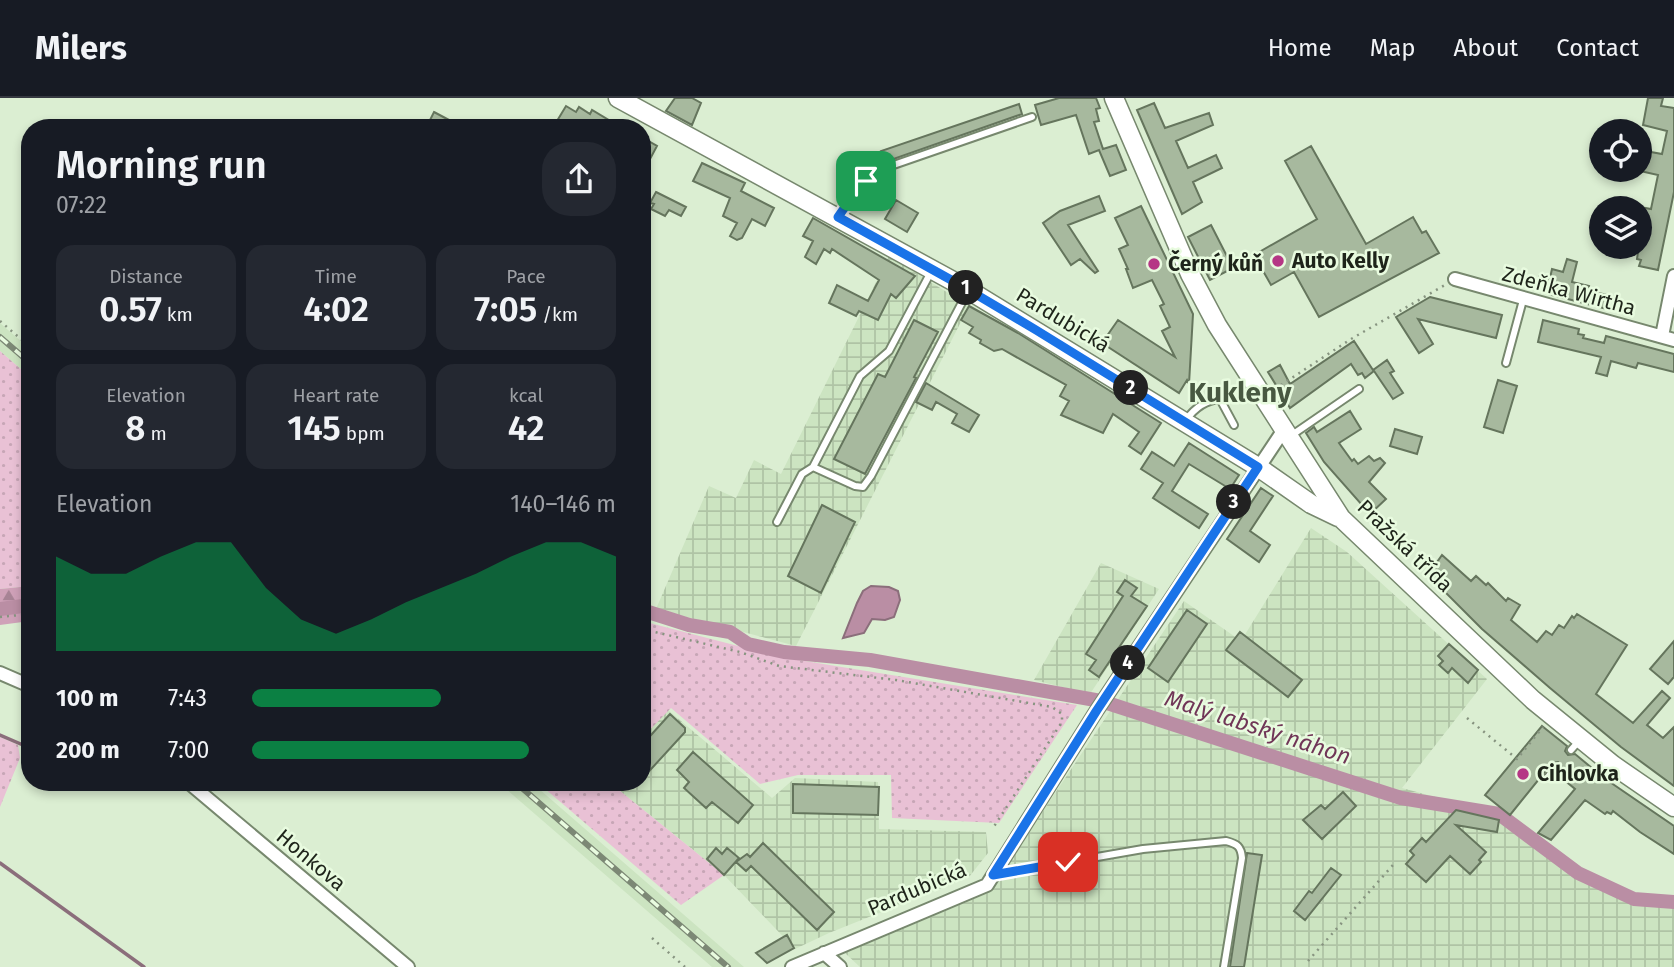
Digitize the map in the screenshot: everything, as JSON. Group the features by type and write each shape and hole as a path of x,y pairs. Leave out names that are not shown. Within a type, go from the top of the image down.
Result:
{"street":[{"name":"Pardubická","path":"618,98 968,289 1185,421 1311,504 1341,519"},
{"name":"Pražská třída","path":"1114,98 1190,274 1217,325 1341,519 1534,700 1576,745 1613,765 1674,807"},
{"path":"1668,338 1674,276"},
{"name":"Zdeňka Wirtha","path":"1454,279 1668,338"},
{"name":"Pardubická","path":"792,967 987,885 1108,693 1258,467 1285,434"},
{"path":"0,673 21,682"},
{"name":"Honkova","path":"199,791 408,967"},
{"path":"824,953 840,967"}],"lane":[{"path":"838,217 859,187 882,169 1032,117"},
{"path":"778,522 802,474 813,467 860,376 889,351 932,269"},
{"path":"813,467 863,487 968,289"},
{"path":"1506,363 1523,300"},
{"path":"1285,434 1359,389"},
{"path":"1185,421 1191,412 1211,400 1220,399 1234,425"},
{"path":"1548,777 1556,767"},
{"path":"993,875 1143,849 1226,841 1236,844 1242,849 1242,858 1224,967"}],"path":[{"path":"1275,389 1351,338 1454,279"},
{"path":"0,321 21,339"},
{"path":"0,617 21,615"},
{"path":"651,631 740,652 779,666 896,680 1052,707 1062,714 1062,722 993,828"},
{"path":"1467,718 1517,759 1545,724"},
{"path":"1308,961 1393,865"},
{"path":"653,938 685,967"}],"shaded area":[{"path":"889,256 969,306 796,646 656,609 709,486 736,498 754,460 781,474"},
{"path":"0,323 21,341 21,369 0,351"},
{"path":"0,351 21,369 21,587 0,589"},
{"path":"1311,528 1347,552 1487,679 1402,788 1499,814 1536,843 1623,897 1657,906 1674,907 1674,967 860,967 845,953 988,893 1184,601 1241,641"},
{"path":"1101,563 1159,589 1090,694 1034,680"},
{"path":"871,586 889,587 898,591 900,600 894,617 885,620 872,619 864,633 843,638 863,591"},
{"path":"651,623 780,657 1077,705 999,823 892,818 891,775 798,775 760,784 671,708 651,729"},
{"path":"668,710 772,798 795,778 878,782 879,829 986,832 988,853 969,877 795,949 724,875 620,791 651,791 651,728"},
{"path":"0,737 18,745 20,758 0,807"},
{"path":"508,791 541,791 744,967 712,967"},
{"path":"548,791 620,791 724,875 681,905"}],"green space":[{"path":"21,587 21,622 0,625 0,589"}],"building":[{"path":"675,98 692,98 701,103 692,125 666,111"},
{"path":"1059,98 1096,98 1100,108 1096,109 1099,121 1094,122 1103,149 1116,145 1126,170 1110,176 1099,150 1089,154 1076,115 1041,125 1035,105"},
{"path":"1648,98 1663,98 1661,106 1674,108 1674,192 1658,270 1639,266 1641,260 1637,259 1652,259 1652,204 1658,175 1652,174 1652,152 1662,154 1667,131 1652,127 1652,119 1644,119"},
{"path":"1154,103 1165,128 1209,113 1213,125 1176,141 1188,168 1216,155 1222,168 1193,182 1202,202 1182,214 1137,110"},
{"path":"1019,104 1022,114 885,162 881,151"},
{"path":"566,106 576,112 579,107 590,114 592,110 607,119 558,119"},
{"path":"434,112 447,119 430,119"},
{"path":"651,142 657,146 651,157"},
{"path":"1311,146 1366,244 1413,217 1422,233 1426,231 1439,253 1319,317 1294,272 1271,285 1254,255 1317,219 1285,161"},
{"path":"702,163 745,183 741,191 774,208 765,226 752,219 742,238 737,240 730,236 737,223 723,216 730,198 693,181"},
{"path":"656,192 686,207 681,216 669,210 665,216 651,209 654,204 651,201"},
{"path":"1099,196 1105,211 1068,225 1098,271 1095,273 1080,259 1071,265 1043,223 1060,211"},
{"path":"896,200 918,213 907,232 885,219"},
{"path":"1141,206 1193,314 1189,384 1187,380 1179,393 1102,343 1118,320 1175,357 1162,331 1170,327 1160,306 1164,304 1152,280 1133,288 1119,249 1128,245 1115,218"},
{"path":"813,218 915,276 896,298 891,294 878,320 859,311 856,316 829,303 837,285 868,301 879,280 832,249 830,253 824,249 816,264 805,257 813,241 803,236"},
{"path":"1211,225 1233,268 1210,280 1188,237"},
{"path":"1567,259 1577,262 1572,282 1589,286 1588,290 1610,296 1607,309 1548,294 1549,289 1537,286 1540,275 1550,278 1552,269 1563,272"},
{"path":"1430,297 1502,315 1496,338 1418,319 1433,344 1419,353 1396,317"},
{"path":"969,306 1018,333 1161,423 1141,454 1129,446 1139,432 1113,414 1103,433 1061,415 1069,401 1060,396 1066,385 1002,349 994,351 980,343 981,340 969,333 973,327 961,320"},
{"path":"914,320 938,332 865,474 834,459 878,374 885,377"},
{"path":"1543,320 1579,329 1578,334 1584,335 1583,338 1604,343 1606,336 1674,354 1674,372 1638,363 1636,368 1611,361 1607,376 1596,373 1601,357 1538,342"},
{"path":"1354,341 1373,370 1387,360 1394,371 1390,373 1403,393 1393,399 1374,371 1365,378 1362,373 1358,375 1351,364 1290,408 1268,372 1280,365 1290,384"},
{"path":"1498,380 1517,386 1503,433 1484,427"},
{"path":"926,383 979,415 969,432 952,423 957,414 936,402 932,410 916,402"},
{"path":"1350,411 1361,429 1339,443 1352,461 1354,459 1358,464 1369,456 1374,461 1380,458 1385,463 1369,482 1386,499 1370,514 1324,462 1306,433 1314,427 1317,432"},
{"path":"1395,429 1422,437 1417,454 1390,446"},
{"path":"1189,443 1239,475 1230,489 1189,464 1172,491 1208,514 1199,528 1153,498 1163,483 1141,469 1152,452 1174,466"},
{"path":"1261,488 1273,496 1250,531 1270,545 1259,562 1227,539"},
{"path":"822,505 855,522 821,593 788,576"},
{"path":"1442,555 1471,581 1476,576 1486,585 1488,583 1506,601 1508,598 1520,605 1511,620 1537,642 1546,631 1552,635 1559,625 1564,628 1572,616 1574,618 1577,614 1627,645 1596,694 1633,723 1662,691 1670,698 1647,725 1663,738 1674,727 1674,786 1621,747 1482,629 1428,575"},
{"path":"1125,580 1137,588 1131,596 1147,606 1099,677 1089,670 1096,660 1086,654 1123,596 1117,592"},
{"path":"1187,610 1207,624 1168,682 1148,668"},
{"path":"1240,632 1302,680 1288,697 1226,650"},
{"path":"1674,641 1674,677 1668,684 1650,669"},
{"path":"1449,644 1478,670 1468,683 1452,668 1448,673 1439,665 1443,661 1438,656"},
{"path":"670,714 685,728 685,732 651,769 651,735"},
{"path":"1542,726 1567,746 1565,751 1568,755 1575,754 1604,778 1674,826 1674,854 1613,811 1611,814 1605,814 1585,800 1551,840 1538,833 1575,789 1557,774 1562,767 1558,762 1552,763 1510,815 1485,795"},
{"path":"693,752 753,805 738,823 712,802 706,808 684,788 689,782 677,770"},
{"path":"793,784 879,787 878,815 793,813"},
{"path":"1343,792 1356,806 1322,839 1303,820 1321,805 1325,809"},
{"path":"1456,810 1499,820 1497,832 1456,825 1486,852 1479,860 1481,862 1470,874 1450,856 1426,882 1406,864 1414,855 1410,851 1422,838 1426,842"},
{"path":"763,843 834,912 817,930 751,866 746,871 736,862 747,854 750,857"},
{"path":"716,848 722,854 727,848 739,858 724,875 707,859"},
{"path":"1247,853 1262,855 1244,967 1230,967"},
{"path":"1331,868 1341,875 1305,920 1294,911"},
{"path":"787,935 794,948 767,963 756,953"}],"waterway":[{"name":"Malý labský náhon","path":"0,609 21,606"},
{"name":"Malý labský náhon","path":"651,613 689,625 730,632 748,644 784,652 870,660 1101,701 1401,798 1499,814 1578,873 1634,899 1674,902"},
{"path":"0,735 21,744"},
{"path":"0,863 144,967"}],"railway":[{"path":"0,337 21,355"},
{"path":"525,791 728,967"}],"place":[{"name":"Auto Kelly","path":"1278,261"},
{"name":"Černý kůň","path":"1154,264"},
{"name":"Cihlovka","path":"1523,774"}],"district":[{"name":"Kukleny","path":"1240,392"}],"route":[{"path":"866,181 838,217 1036,330 1258,467 1097,710 993,875 1068,862"}]}
